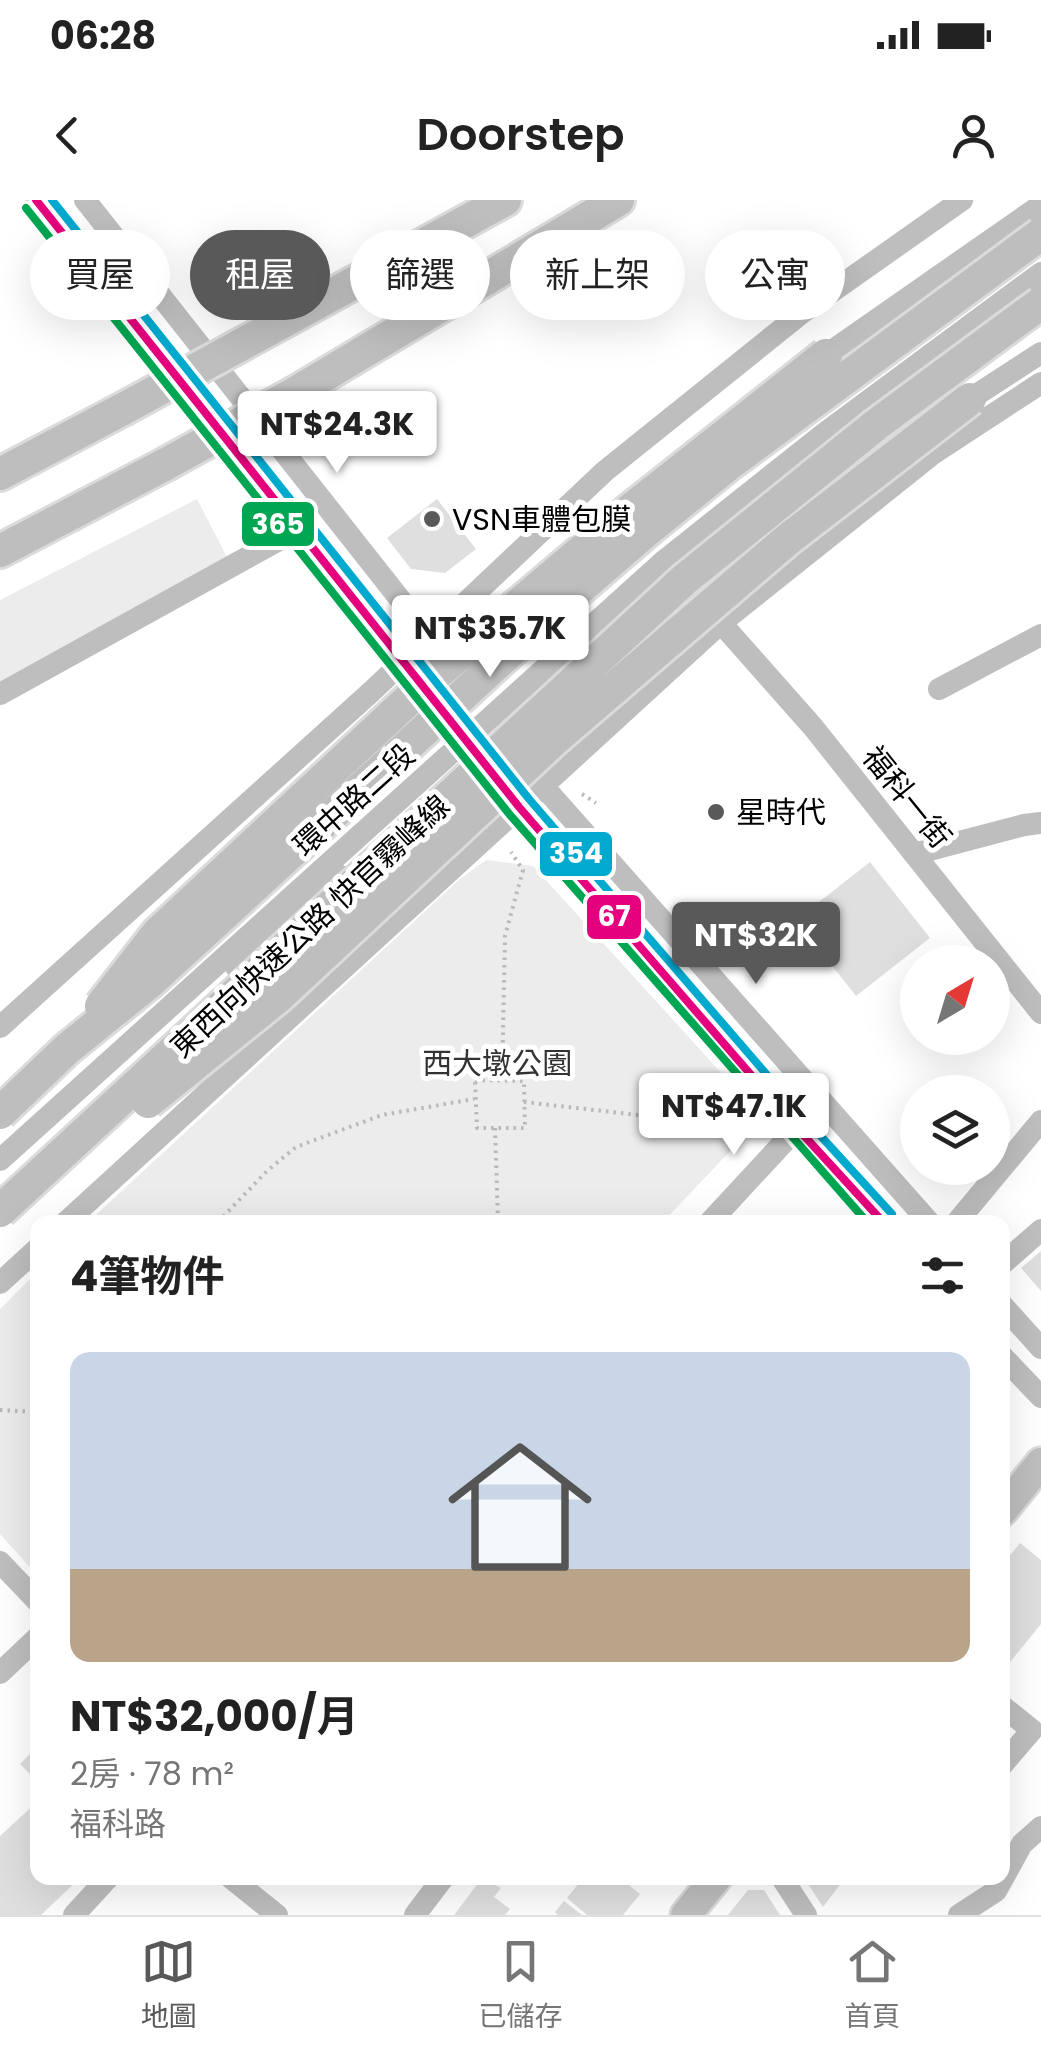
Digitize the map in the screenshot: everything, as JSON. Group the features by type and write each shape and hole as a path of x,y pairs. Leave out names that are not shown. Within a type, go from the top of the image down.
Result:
{"highway":[{"path":"0,474 505,200"},
{"path":"0,551 295,393 618,200"},
{"path":"0,1114 67,1048 150,982 562,603 650,528 758,442 1041,234"},
{"name":"東西向快速公路 快官霧峰線","path":"0,1212 685,579 877,424 1041,301"},
{"path":"67,1048 157,934 434,676 630,510 826,355"},
{"path":"0,1212 125,1121 278,996 556,738 788,540 970,399"},
{"path":"0,465 44,448"}],"main road":[{"path":"1010,1501 1041,1463"},
{"path":"686,1915 710,1885"}],"street":[{"path":"36,200 518,807 877,1215"},
{"path":"85,200 430,635 543,786 923,1215"},
{"path":"0,1027 404,660 604,471 803,312 962,200"},
{"path":"826,355 1041,206"},
{"name":"環中路二段","path":"0,1181 473,747 679,548 826,432 1041,273"},
{"name":"環中路二段","path":"496,724 854,434 1041,301"},
{"path":"970,399 1041,353"},
{"path":"74,1215 721,623 934,453 1041,384"},
{"path":"0,694 298,530"},
{"name":"福科一街","path":"721,623 813,727 1041,1013"},
{"path":"939,689 1041,635"},
{"name":"環中路二段","path":"0,1160 473,747"},
{"path":"914,854 1024,824 1041,823"},
{"path":"963,1215 1041,1122"},
{"path":"716,1215 797,1128"},
{"path":"1010,1257 1041,1230"},
{"path":"0,1283 30,1255"},
{"path":"1010,1313 1041,1348"},
{"path":"1010,1364 1041,1397"},
{"path":"0,1562 30,1594"},
{"path":"0,1673 30,1645"},
{"path":"1010,1712 1032,1730 1010,1756"},
{"path":"1010,1866 1022,1844 1041,1827"},
{"path":"74,1915 102,1885"},
{"path":"240,1885 276,1915"},
{"path":"414,1915 438,1885"},
{"path":"787,1885 806,1915"},
{"path":"959,1915 999,1885"}],"path":[{"path":"578,791 596,803"},
{"path":"502,1080 504,936 523,870 510,852"},
{"path":"475,1080 502,1080 524,1081 525,1128 477,1128 475,1080"},
{"path":"225,1215 296,1147 382,1115 474,1098"},
{"path":"524,1102 752,1128"},
{"path":"495,1128 498,1215"},
{"path":"0,1410 30,1412"}],"green space":[{"path":"197,499 229,561 0,687 0,600"},
{"name":"西大墩公園","path":"486,860 533,866 746,1100 752,1128 670,1215 96,1215 460,879"},
{"path":"30,1279 30,1567 0,1534 0,1309"}],"building":[{"name":"VSN車體包膜","path":"437,499 476,549 445,573 411,569 387,538"},
{"path":"870,862 930,938 921,945 900,945 900,962 856,996 796,920"},
{"path":"1041,1251 1041,1291 1021,1268"},
{"path":"1020,1543 1041,1560 1041,1624 1010,1662 1010,1555"},
{"path":"30,1754 30,1774 20,1764"},
{"path":"30,1808 30,1885 73,1885 41,1915 0,1915 0,1836"},
{"path":"477,1885 501,1888 494,1897 510,1909 505,1915 454,1915"},
{"path":"577,1885 629,1885 640,1894 623,1915 587,1915 567,1898"},
{"path":"809,1885 840,1885 823,1907"},
{"path":"748,1890 764,1890 780,1915 728,1915"},
{"path":"564,1901 582,1915 558,1915 555,1912"}],"transit line":[{"name":"67","path":"36,200 519,807 877,1215"},
{"name":"354","path":"52,200 529,799 892,1214"},
{"name":"365","path":"26,208 510,815 861,1215"}],"place":[{"name":"VSN車體包膜","path":"432,519"},
{"name":"星時代","path":"716,812"}]}
